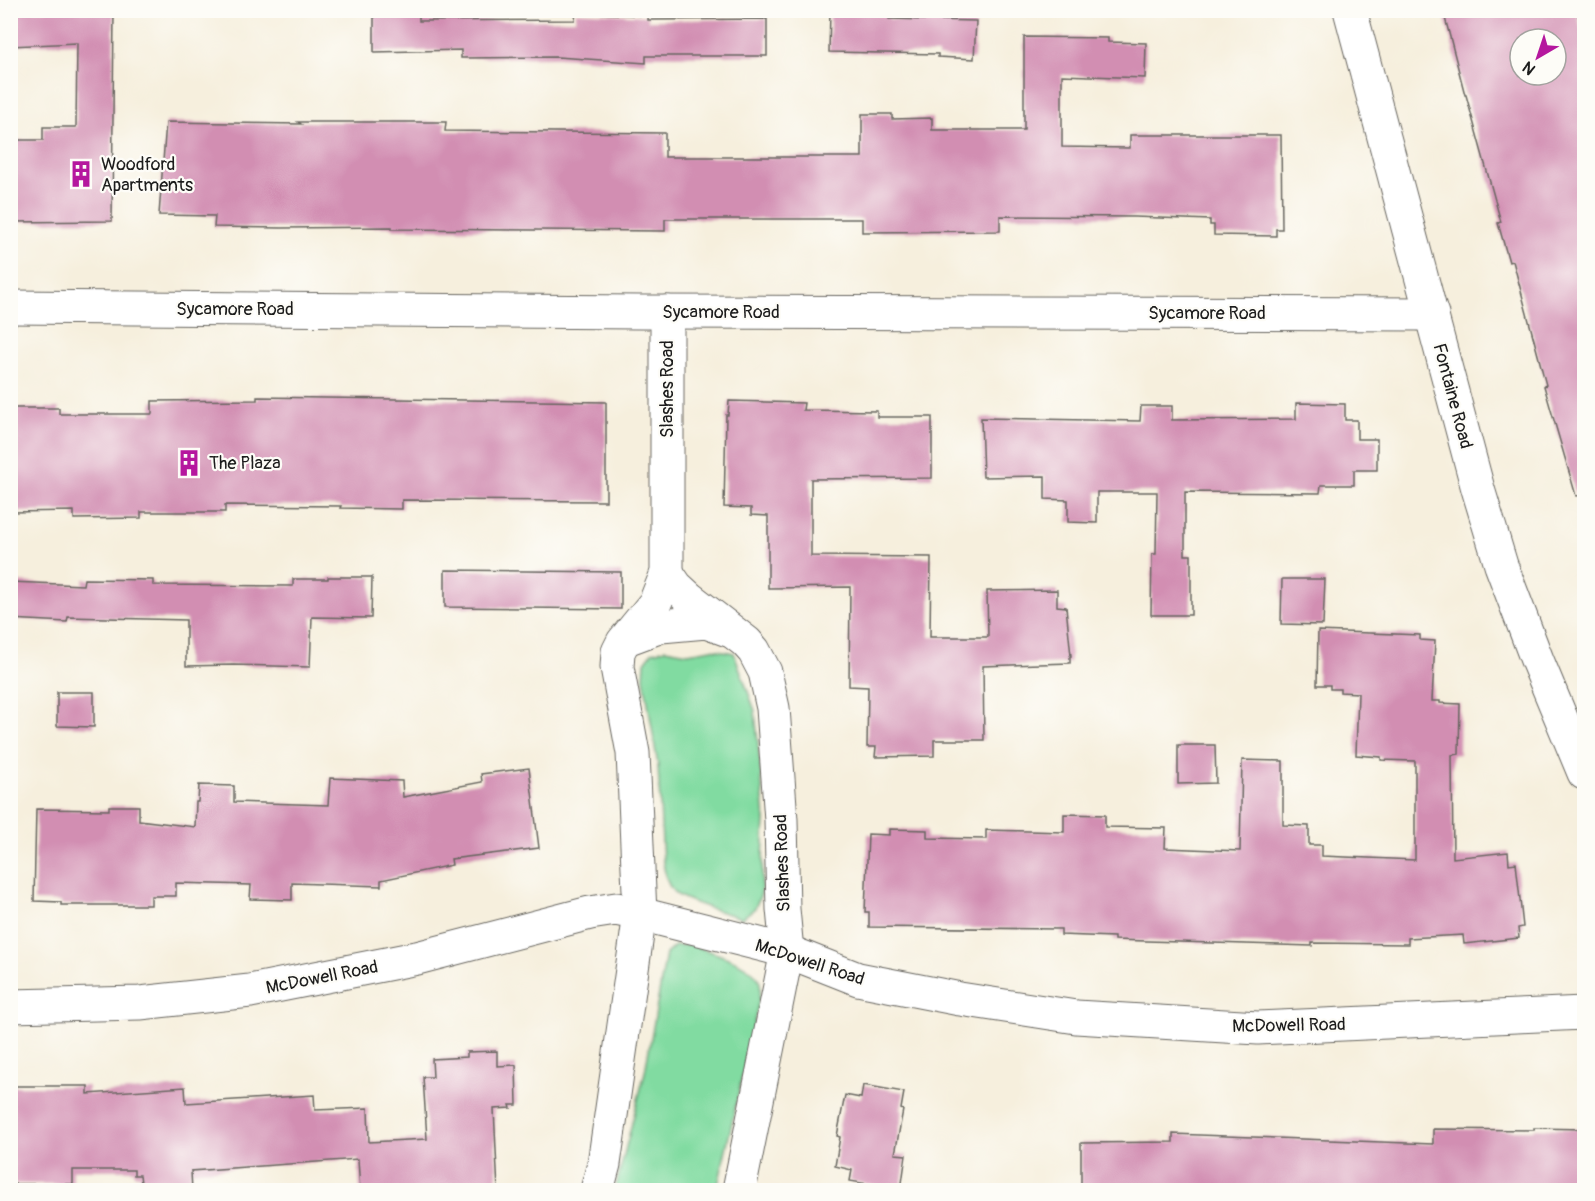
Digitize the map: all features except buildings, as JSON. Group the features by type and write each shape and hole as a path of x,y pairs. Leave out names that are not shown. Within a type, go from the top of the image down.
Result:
{"street":[{"name":"Fontaine Road","path":"1350,10 1478,489 1501,565 1584,773"},
{"name":"Sycamore Road","path":"10,308 1432,314"},
{"name":"Slashes Road","path":"597,1191 604,1164 640,914 633,753 617,667 618,652 655,603 667,573 667,312"},
{"name":"Slashes Road","path":"667,573 676,586 754,651 765,672 773,708 787,951 740,1191"},
{"path":"626,639 661,626 706,622 730,630"},
{"name":"McDowell Road","path":"10,1006 140,1003 250,992 417,958 590,913 616,909 787,951 858,979 960,999 1076,1017 1258,1028 1584,1013"}],"green space":[{"path":"665,649 688,653 712,649 734,653 755,711 765,820 761,894 755,908 742,918 679,896 672,890 666,878 663,862 658,766 644,678 645,662 652,652"},
{"path":"691,945 719,954 748,968 755,974 760,985 759,1000 717,1190 615,1190 645,1072 666,954 675,946"}],"place":[{"name":"Woodford Apartments","path":"81,174"},
{"name":"The Plaza","path":"189,463"}]}
